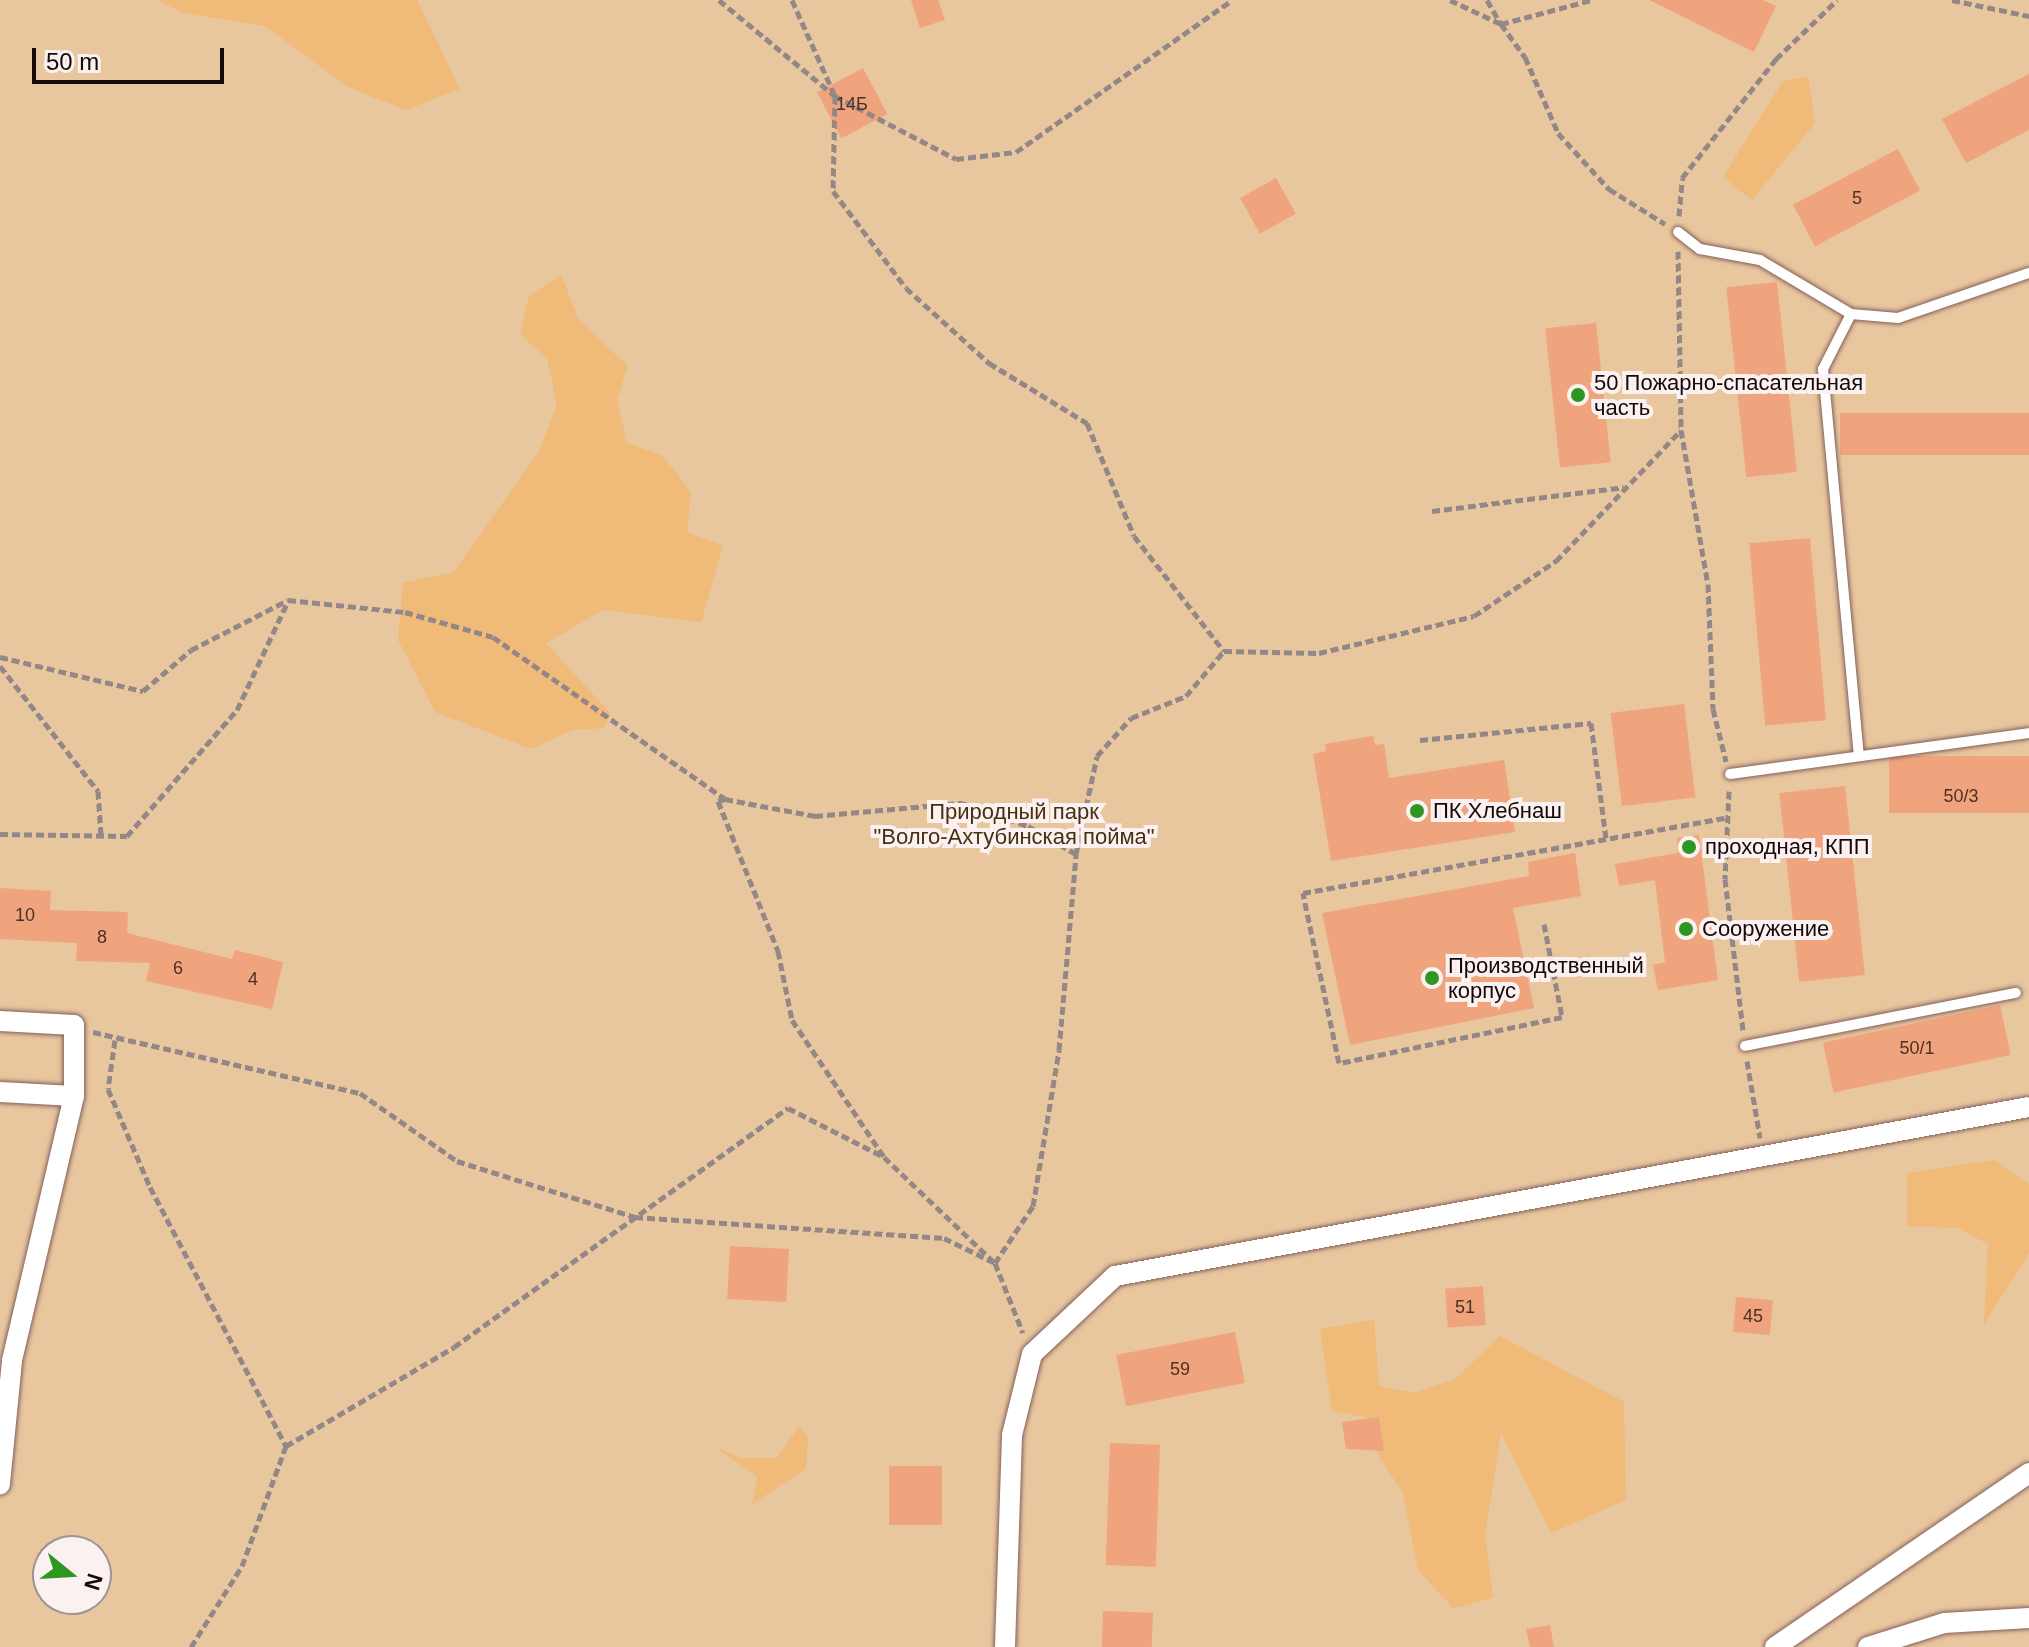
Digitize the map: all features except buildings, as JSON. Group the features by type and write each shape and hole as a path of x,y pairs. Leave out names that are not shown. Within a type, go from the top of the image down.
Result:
{"street":[{"path":"0,1021 74,1025 74,1096 12,1361 0,1484"},
{"path":"0,1092 74,1096"},
{"path":"1005,1647 1012,1435 1032,1354 1115,1276 1762,1153 2029,1107"},
{"path":"1775,1647 2029,1473"},
{"path":"1868,1647 1944,1623 2029,1618"}],"lane":[{"path":"1678,232 1700,249 1760,260 1851,314 1898,318 2029,273"},
{"path":"1851,314 1823,369 1859,754"},
{"path":"1730,774 2029,733"},
{"path":"1745,1046 2016,993"}],"path":[{"path":"719,0 835,96 956,159 1016,152 1232,0"},
{"path":"792,0 835,96 833,191 906,288 989,363 1087,423 1134,536 1224,651"},
{"path":"1450,0 1501,24 1591,0"},
{"path":"1487,0 1525,57 1558,133 1609,189 1678,232"},
{"path":"1762,1153 1745,1046 1725,879 1730,774 1713,709 1708,584 1681,430 1678,232 1682,178 1776,59 1837,0"},
{"path":"1952,0 2029,16"},
{"path":"1224,651 1319,653 1474,616 1556,561 1681,430"},
{"path":"1432,511 1625,487"},
{"path":"0,657 143,691 191,650 288,600 405,612 493,637 725,799 815,816 962,803 1028,826 1076,854"},
{"path":"0,834 127,836 237,710 288,600"},
{"path":"995,1263 1033,1206 1059,1050 1076,854 1097,756 1131,718 1186,696 1224,651"},
{"path":"0,666 98,791 101,836"},
{"path":"1420,740 1591,723 1606,839"},
{"path":"725,799 718,801 778,951 792,1020 884,1157 995,1263 1032,1354"},
{"path":"1544,924 1562,1017 1339,1063 1303,893 1728,817"},
{"path":"286,1446 232,1353 108,1089 115,1040 360,1093 457,1161 635,1217 944,1238 995,1263"},
{"path":"191,1647 242,1566 286,1446 454,1347 788,1108 884,1157"}],"green space":[{"name":"Природный парк \"Волго-Ахтубинская пойма\"","path":"0,0 2029,0 2029,1647 0,1647"}],"shaded area":[{"path":"158,0 417,0 460,89 405,110 348,87 265,26 182,13"},
{"path":"1808,76 1815,123 1752,200 1723,177 1783,81"},
{"path":"561,275 579,320 628,366 617,399 627,443 662,455 691,492 687,532 723,546 701,622 603,610 546,643 611,714 604,728 573,730 531,749 435,712 398,640 403,583 454,572 539,451 557,404 547,359 520,334 529,296"},
{"path":"1994,1160 2029,1184 2029,1253 1984,1324 1988,1244 1957,1228 1907,1226 1907,1173"},
{"path":"1374,1320 1379,1386 1413,1393 1454,1380 1500,1336 1624,1402 1626,1500 1551,1533 1501,1433 1485,1536 1493,1598 1453,1608 1418,1570 1403,1493 1378,1455 1375,1419 1332,1411 1320,1329"},
{"path":"799,1426 808,1437 806,1469 752,1504 758,1477 714,1446 741,1458 777,1458"}],"place":[{"name":"50 Пожарно-спасательная часть","path":"1578,395"},
{"name":"ПК Хлебнаш","path":"1417,811"},
{"name":"проходная, КПП","path":"1689,847"},
{"name":"Сооружение","path":"1686,929"},
{"name":"Производственный корпус","path":"1432,978"}]}
